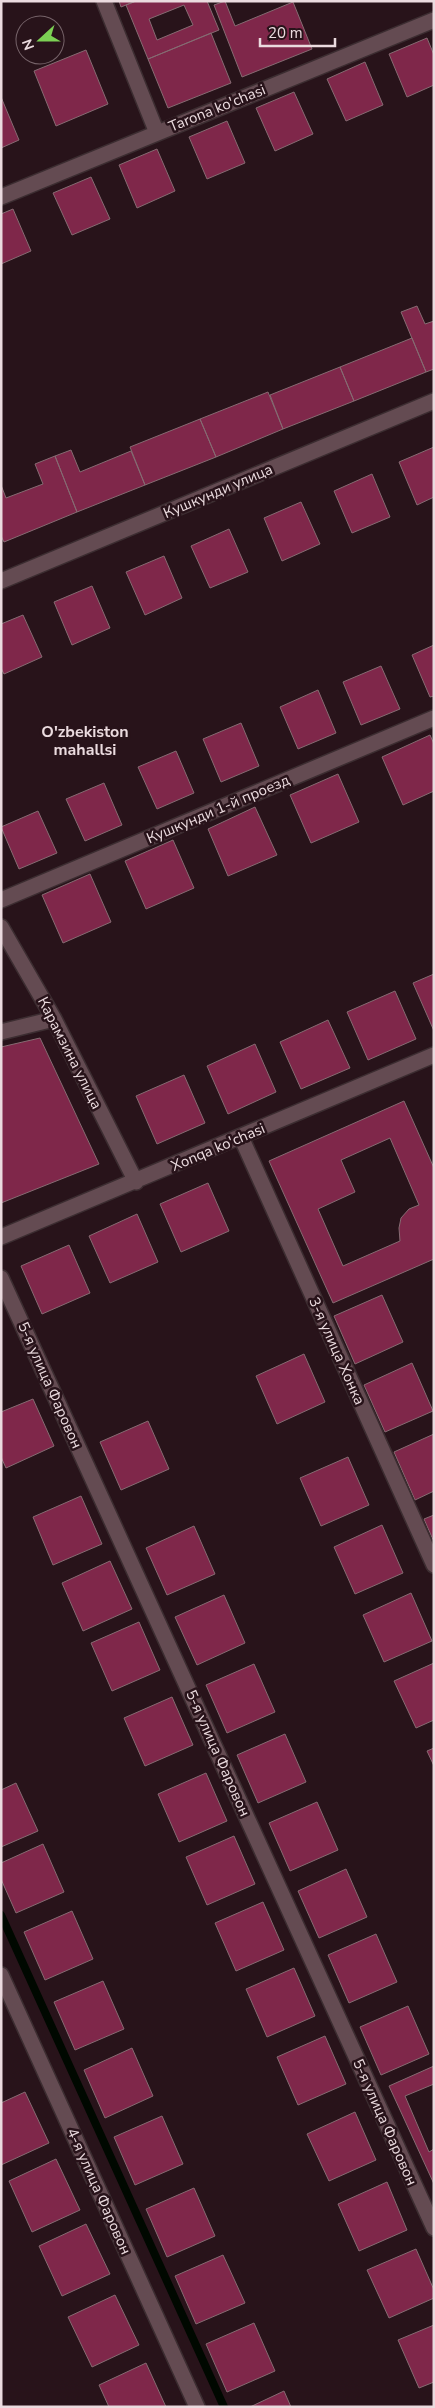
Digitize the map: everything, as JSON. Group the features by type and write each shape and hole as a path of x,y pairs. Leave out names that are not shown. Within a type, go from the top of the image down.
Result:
{"street":[{"path":"104,1 157,133"},
{"name":"Tarona ko'chasi","path":"1,197 434,20"},
{"name":"Кушкунди улица","path":"1,581 434,401"},
{"name":"Кушкунди 1-й проезд","path":"1,900 434,718"},
{"name":"Карамзина улица","path":"1,926 54,1020 136,1182"},
{"path":"1,1032 54,1020"},
{"name":"Xonqa ko'chasi","path":"1,1237 136,1182 434,1055"},
{"name":"3-я улица Хонка","path":"241,1137 434,1566"},
{"name":"5-я улица Фаровон","path":"1,1278 434,2228"},
{"name":"4-я улица Фаровон","path":"1,1975 197,2407"}],"building":[{"path":"119,1 136,1 121,7"},
{"path":"136,1 207,1 219,30 148,59 126,5","holes":["184,5 193,25 157,40 149,19"]},
{"path":"225,1 235,26 293,2 312,49 242,77 214,5"},
{"path":"211,33 231,83 168,108 148,59"},
{"path":"427,38 434,55 434,85 407,97 389,54"},
{"path":"86,50 108,104 56,126 34,71 49,65 65,65 65,58"},
{"path":"365,62 383,105 346,121 327,79"},
{"path":"294,92 313,134 275,151 256,108"},
{"path":"1,97 19,140 1,148"},
{"path":"227,121 245,163 207,179 189,137"},
{"path":"157,149 175,191 137,208 119,165"},
{"path":"91,177 110,219 72,235 53,193"},
{"path":"13,209 31,251 1,264 1,214"},
{"path":"417,306 425,324 434,321 434,369 426,372 401,312"},
{"path":"412,338 426,372 354,401 340,367"},
{"path":"340,367 354,401 283,429 270,395"},
{"path":"268,392 283,429 216,457 200,419"},
{"path":"200,419 216,457 145,485 130,447"},
{"path":"434,447 434,497 417,505 399,462"},
{"path":"71,450 80,472 131,451 145,485 77,512 55,456"},
{"path":"55,456 77,512 4,542 1,536 1,485 6,498 43,484 35,464"},
{"path":"372,474 390,517 352,533 334,491"},
{"path":"301,502 320,544 282,561 264,518"},
{"path":"229,529 248,572 210,588 191,546"},
{"path":"164,556 182,598 145,615 126,572"},
{"path":"92,586 110,628 72,645 54,602"},
{"path":"23,615 42,657 4,674 1,668 1,624"},
{"path":"434,645 434,696 430,697 412,655"},
{"path":"381,666 400,709 361,725 343,682"},
{"path":"318,690 336,733 298,749 280,707"},
{"path":"241,723 259,766 221,782 203,739"},
{"path":"430,735 434,744 434,791 403,805 382,757"},
{"path":"176,751 194,793 157,809 138,767"},
{"path":"338,774 359,822 311,843 290,795"},
{"path":"104,783 122,825 85,841 66,799"},
{"path":"255,807 277,855 228,876 208,829"},
{"path":"38,811 57,853 19,869 1,827"},
{"path":"173,840 194,888 146,909 125,861"},
{"path":"90,874 111,922 63,943 42,895"},
{"path":"434,974 434,1031 413,983"},
{"path":"395,991 416,1039 368,1060 347,1012"},
{"path":"328,1020 350,1068 301,1089 280,1042"},
{"path":"40,1038 99,1164 1,1203 1,1047"},
{"path":"255,1044 276,1092 228,1114 207,1066"},
{"path":"184,1075 205,1123 157,1144 136,1096"},
{"path":"404,1101 434,1168 434,1259 333,1303 269,1161","holes":["390,1138 419,1205 409,1209 401,1218 399,1228 400,1241 343,1266 318,1209 355,1192 341,1160"]},
{"path":"208,1183 229,1231 181,1252 160,1204"},
{"path":"137,1214 158,1262 110,1283 89,1236"},
{"path":"69,1245 90,1293 42,1314 21,1266"},
{"path":"382,1295 403,1342 355,1364 334,1316"},
{"path":"304,1354 325,1402 277,1424 256,1376"},
{"path":"412,1363 433,1411 385,1432 364,1385"},
{"path":"33,1399 54,1446 6,1468 1,1457 1,1412"},
{"path":"148,1421 169,1469 121,1490 100,1442"},
{"path":"434,1434 434,1491 415,1500 394,1452"},
{"path":"348,1457 369,1505 321,1526 300,1478"},
{"path":"81,1496 102,1544 53,1565 33,1517"},
{"path":"434,1515 434,1542 424,1519"},
{"path":"382,1525 403,1573 355,1594 334,1547"},
{"path":"194,1526 215,1574 167,1595 146,1548"},
{"path":"110,1561 132,1609 83,1631 62,1583"},
{"path":"411,1593 432,1641 384,1662 363,1615"},
{"path":"224,1595 245,1643 197,1665 175,1617"},
{"path":"139,1622 160,1670 112,1691 91,1643"},
{"path":"434,1663 434,1720 416,1728 394,1681"},
{"path":"254,1664 275,1712 227,1733 206,1685"},
{"path":"172,1697 193,1745 145,1766 124,1718"},
{"path":"285,1734 306,1782 258,1803 237,1755"},
{"path":"434,1748 434,1766 427,1751"},
{"path":"206,1773 227,1821 179,1842 158,1794"},
{"path":"16,1783 38,1831 1,1847 1,1790"},
{"path":"317,1802 338,1850 290,1871 269,1823"},
{"path":"234,1836 255,1884 207,1905 186,1857"},
{"path":"43,1844 64,1892 16,1913 1,1879 1,1863"},
{"path":"346,1869 367,1917 319,1938 298,1891"},
{"path":"263,1902 284,1950 236,1971 215,1923"},
{"path":"72,1911 93,1959 45,1980 24,1932"},
{"path":"376,1934 397,1982 349,2003 328,1955"},
{"path":"294,1968 315,2016 267,2037 246,1989"},
{"path":"103,1981 124,2029 75,2050 54,2002"},
{"path":"408,2006 429,2054 381,2075 360,2027"},
{"path":"325,2036 346,2084 298,2105 277,2057"},
{"path":"132,2048 153,2096 105,2118 84,2070"},
{"path":"434,2066 434,2084 405,2096 429,2152 434,2149 434,2184 389,2086"},
{"path":"25,2092 49,2143 1,2165 1,2103"},
{"path":"355,2112 376,2160 329,2181 307,2134"},
{"path":"162,2116 183,2164 135,2185 114,2137"},
{"path":"56,2159 80,2210 32,2232 9,2181"},
{"path":"387,2182 407,2230 359,2251 338,2204"},
{"path":"194,2188 215,2236 167,2257 146,2209"},
{"path":"86,2224 110,2274 62,2296 39,2246"},
{"path":"416,2249 434,2290 434,2298 389,2318 367,2270"},
{"path":"223,2255 245,2303 196,2324 175,2276"},
{"path":"115,2295 139,2345 92,2367 68,2317"},
{"path":"254,2323 275,2371 227,2392 206,2344"},
{"path":"434,2325 434,2382 419,2388 398,2340"},
{"path":"146,2363 166,2407 109,2407 99,2385"},
{"path":"284,2391 291,2407 250,2407"}],"waterway":[{"path":"1,1915 224,2407"}],"district":[{"name":"O'zbekiston mahallsi","path":"85,741"}]}
